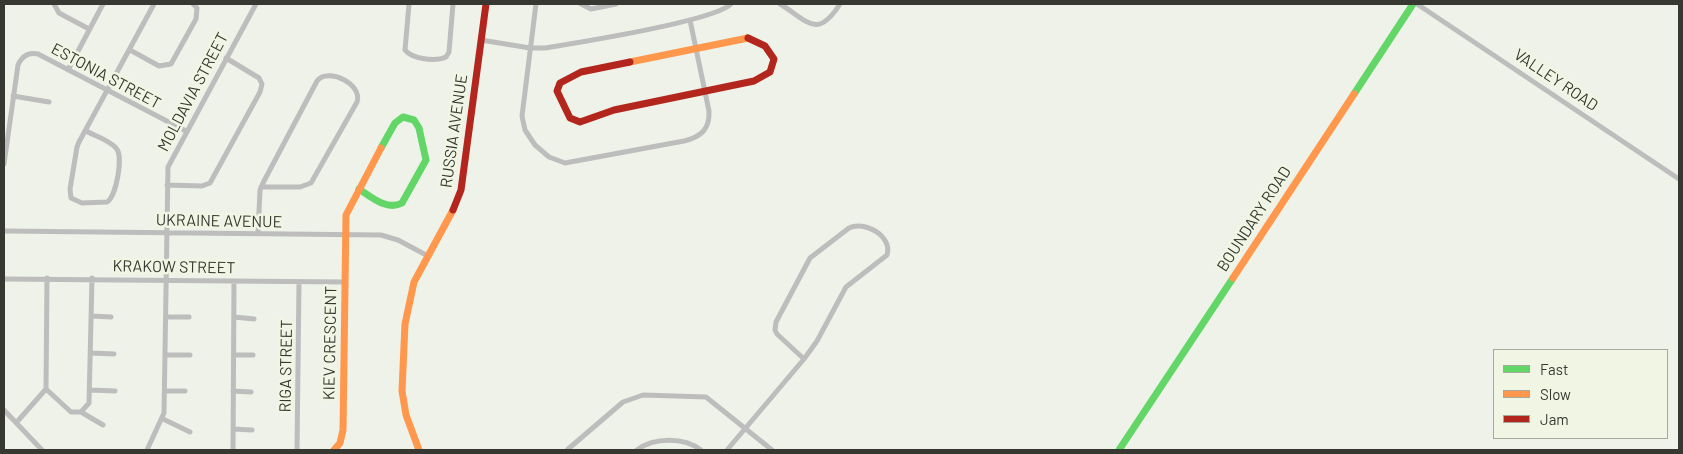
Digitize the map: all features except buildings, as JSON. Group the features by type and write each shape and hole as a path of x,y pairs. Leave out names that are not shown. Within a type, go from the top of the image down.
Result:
{"street":[{"path":"54,4 59,13 89,29"},
{"path":"68,70 103,4"},
{"path":"86,130 116,147 120,154 114,194 106,202 77,202 72,199 70,193 77,148 86,130 106,91 154,4"},
{"path":"130,50 159,66 171,64 196,18 197,8 193,4"},
{"name":"MOLDAVIA STREET","path":"147,450 163,419 165,391 167,185 169,164 256,4"},
{"path":"408,4 405,50 414,56 438,60 446,57 449,52 453,4"},
{"name":"RUSSIA AVENUE","path":"419,450 404,410 402,385 407,304 415,280 455,206 461,190 486,4"},
{"path":"536,4 522,107 523,125 534,145 560,162 577,162 692,139 703,133 708,124 700,47 690,20"},
{"path":"581,4 591,9 616,4"},
{"path":"481,40 530,48 551,47 690,20 716,13 731,4"},
{"path":"784,5 810,23 817,25 825,22 840,4"},
{"name":"BOUNDARY ROAD","path":"1119,450 1413,4"},
{"name":"VALLEY ROAD","path":"1417,4 1679,179"},
{"path":"748,38 757,41 770,50 774,59 772,69 761,79 704,91 606,112 577,122 570,118 557,94 560,83 581,72 700,47 748,38"},
{"name":"ESTONIA STREET","path":"4,164 18,64 26,55 38,54 186,131"},
{"path":"167,185 206,185 212,182 260,92 262,84 260,78 226,58"},
{"path":"258,233 261,187 319,78 332,75 356,89 357,102 311,183 300,186 261,187"},
{"path":"13,96 49,102"},
{"name":"KIEV CRESCENT","path":"334,450 340,443 343,433 346,214 359,189 398,120 407,117 414,120 419,128 426,160 402,204 397,207 390,207 359,189"},
{"path":"727,450 804,359 822,331 844,290 884,258 888,252 888,242 885,238 859,225 849,228 810,258 775,328 780,337 804,359"},
{"name":"UKRAINE AVENUE","path":"4,231 389,236 428,256"},
{"path":"16,423 46,389 47,278"},
{"path":"81,412 89,403 91,390 92,278"},
{"name":"KRAKOW STREET","path":"4,279 92,278 345,282"},
{"path":"233,450 234,281"},
{"name":"RIGA STREET","path":"297,450 299,282"},
{"path":"92,316 112,317"},
{"path":"166,317 189,317"},
{"path":"234,317 254,318"},
{"path":"91,353 114,354"},
{"path":"165,355 190,355"},
{"path":"234,355 253,355"},
{"path":"46,389 68,410 81,412 104,425"},
{"path":"91,390 115,391"},
{"path":"165,391 185,391"},
{"path":"233,391 251,392"},
{"path":"567,450 623,402 639,396 706,397 772,450"},
{"path":"4,410 42,450"},
{"path":"163,419 190,432"},
{"path":"233,429 252,430"},
{"path":"638,450 653,442 681,442 692,444 701,450"}],"traffic: fast":[{"path":"1354,94 1413,4"},
{"path":"359,189 385,204 396,205 402,203 426,160 419,128 414,120 403,117 395,123 381,148"},
{"path":"1119,450 1233,278"}],"traffic: slow":[{"path":"630,62 748,38"},
{"path":"1233,278 1354,94"},
{"path":"334,450 340,443 343,430 346,215 381,148"},
{"path":"419,450 406,415 402,391 405,324 414,282 453,210"}],"traffic: jam":[{"path":"453,210 461,190 486,4"},
{"path":"630,62 581,72 560,83 557,91 570,118 580,122 614,110 754,81 770,72 774,59 765,46 748,38"}]}
